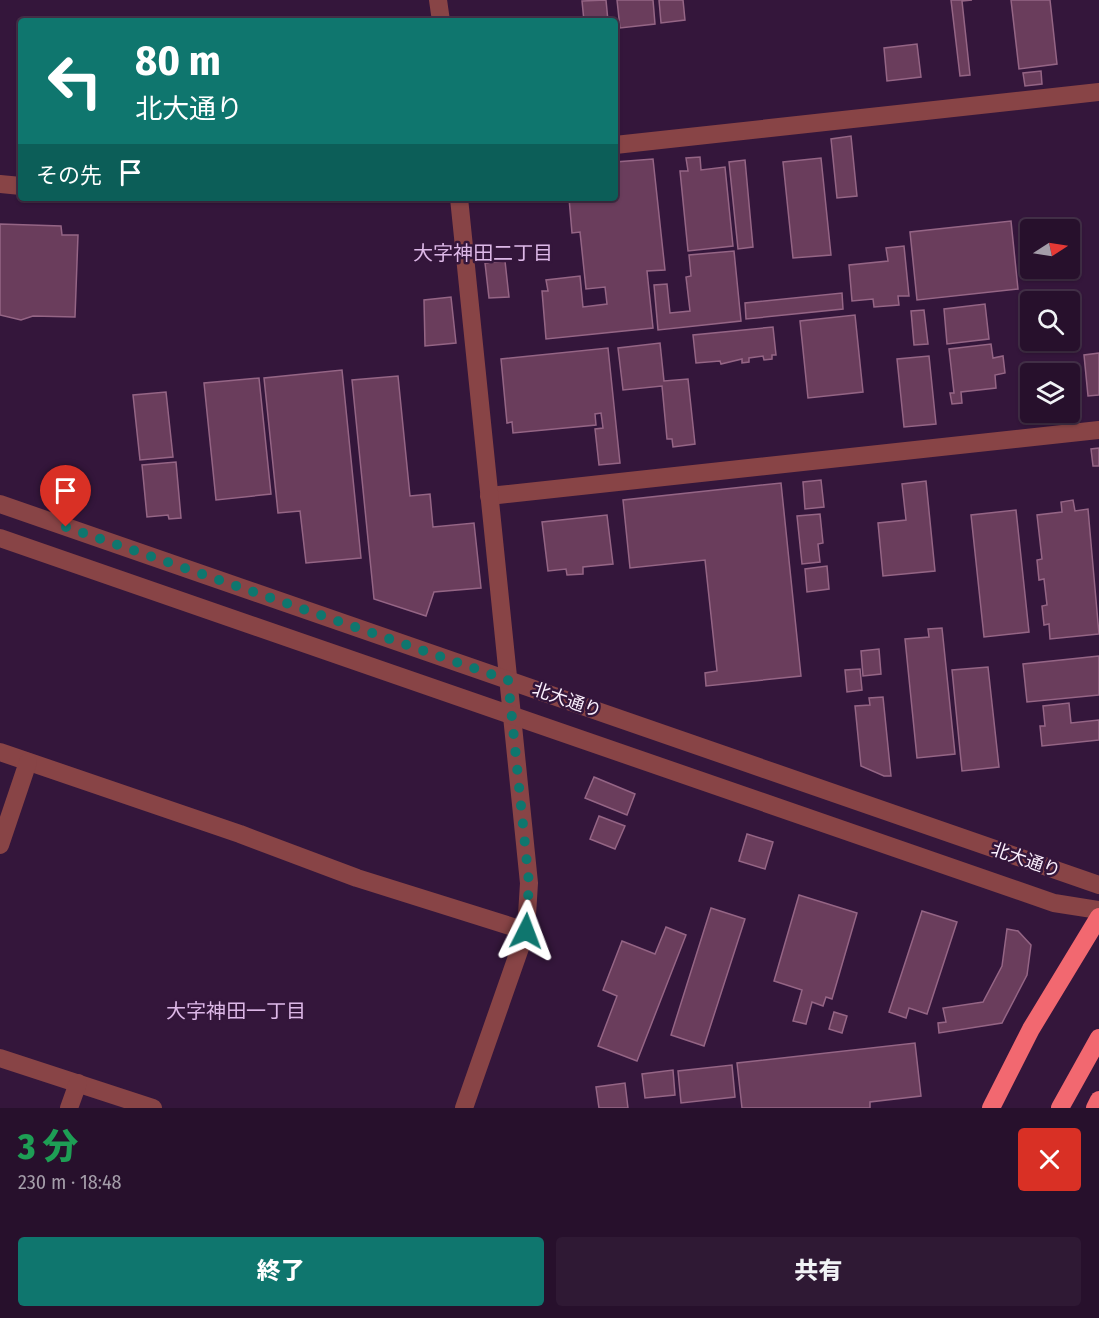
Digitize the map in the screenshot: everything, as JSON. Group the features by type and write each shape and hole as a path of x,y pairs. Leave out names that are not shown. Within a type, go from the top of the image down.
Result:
{"highway":[{"path":"991,1108 1031,1029 1099,917"},
{"path":"1060,1108 1099,1038"},
{"path":"1095,1108 1099,1100"}],"street":[{"path":"438,0 441,18"},
{"path":"618,145 1099,92"},
{"path":"0,184 18,186"},
{"path":"459,201 529,883 526,931 464,1108"},
{"path":"489,496 1099,430"},
{"name":"北大通り","path":"0,504 1099,885"},
{"path":"0,538 1054,903 1099,910"},
{"path":"0,752 240,834 357,878 526,931"},
{"path":"0,845 28,762"},
{"path":"0,1058 153,1108"},
{"path":"69,1108 78,1083"}],"building":[{"path":"606,0 608,18 584,18 582,1"},
{"path":"617,0 653,0 655,24 620,28"},
{"path":"659,0 683,0 685,20 661,23"},
{"path":"951,0 972,0 962,1 970,75 960,76"},
{"path":"1011,0 1050,0 1057,64 1019,69"},
{"path":"917,44 921,77 887,81 884,48"},
{"path":"1041,71 1042,84 1025,86 1023,73"},
{"path":"851,136 857,196 837,198 831,139"},
{"path":"700,157 701,170 725,167 733,246 688,251 680,171 688,171 686,158"},
{"path":"821,158 831,255 793,258 783,162"},
{"path":"653,159 665,270 647,271 653,328 546,339 542,291 548,291 546,280 580,276 583,307 607,304 605,287 586,289 580,232 572,233 569,201 618,201 618,162"},
{"path":"745,160 753,247 738,249 729,162"},
{"path":"1011,221 1018,289 917,300 910,232"},
{"path":"0,224 61,226 62,235 78,235 75,317 33,316 21,320 0,315"},
{"path":"904,246 909,296 898,296 899,305 874,307 873,299 852,301 849,265 888,261 886,248"},
{"path":"734,251 741,321 658,330 654,285 667,284 670,313 690,311 686,277 691,276 689,255"},
{"path":"505,261 509,297 489,298 485,263"},
{"path":"842,293 843,309 746,319 745,303"},
{"path":"451,297 456,343 425,346 424,300"},
{"path":"985,304 989,339 947,344 944,309"},
{"path":"924,310 928,344 914,345 911,311"},
{"path":"855,315 863,392 808,398 800,321"},
{"path":"773,327 776,355 772,355 772,359 764,360 763,356 749,358 749,362 742,363 742,359 721,364 720,361 696,363 693,335"},
{"path":"660,343 664,381 688,379 695,444 673,447 672,439 667,439 662,386 623,390 618,348"},
{"path":"991,344 993,358 1003,356 1005,373 995,375 996,388 961,392 962,403 952,404 950,393 954,393 949,349"},
{"path":"608,348 620,463 599,465 595,429 603,428 601,413 595,414 596,425 513,433 512,422 507,423 501,359"},
{"path":"1099,353 1099,395 1088,396 1084,355"},
{"path":"929,356 936,424 904,427 897,359"},
{"path":"342,370 361,558 306,563 300,511 278,513 264,378"},
{"path":"398,376 410,496 430,494 433,527 474,523 481,588 434,592 426,616 374,599 352,380"},
{"path":"259,378 271,494 216,500 204,383"},
{"path":"166,392 173,457 140,460 133,395"},
{"path":"1099,448 1099,466 1093,466 1091,449"},
{"path":"176,462 181,518 169,519 168,515 147,517 142,465"},
{"path":"821,480 824,507 805,509 803,482"},
{"path":"926,481 935,571 883,576 878,523 906,520 902,484"},
{"path":"781,483 801,676 706,686 705,673 717,671 705,560 630,568 623,500"},
{"path":"1073,500 1075,511 1088,509 1099,634 1050,639 1049,624 1044,625 1042,606 1047,605 1044,579 1039,580 1037,560 1042,559 1037,515 1062,512 1061,502"},
{"path":"1016,510 1029,632 984,637 971,515"},
{"path":"820,514 823,543 818,544 820,562 802,564 797,516"},
{"path":"607,515 613,564 583,567 583,574 567,575 566,569 548,571 542,522"},
{"path":"827,566 829,589 807,592 805,569"},
{"path":"942,628 955,754 917,758 905,639 929,637 928,629"},
{"path":"879,649 881,674 863,676 861,651"},
{"path":"1099,656 1099,695 1027,702 1023,664"},
{"path":"988,667 999,767 962,771 952,670"},
{"path":"860,669 862,690 847,692 845,670"},
{"path":"883,697 891,776 884,776 861,766 855,706 870,705 869,698"},
{"path":"1069,703 1071,723 1099,720 1099,740 1042,746 1040,726 1045,726 1043,706"},
{"path":"594,777 635,794 627,815 585,798"},
{"path":"599,816 625,826 615,849 590,839"},
{"path":"747,834 773,842 765,869 739,861"},
{"path":"799,895 857,913 832,999 826,997 823,1006 812,1002 806,1024 793,1021 802,990 774,981"},
{"path":"711,908 745,919 704,1046 671,1035"},
{"path":"922,911 957,922 927,1014 909,1008 906,1018 889,1012"},
{"path":"666,927 686,935 637,1061 598,1046 617,996 603,990 622,941 655,954"},
{"path":"1007,929 1018,931 1031,945 1027,975 1002,1023 939,1033 938,1023 946,1022 943,1008 983,1002 1002,966"},
{"path":"834,1012 847,1016 842,1033 829,1029"},
{"path":"915,1043 921,1096 870,1102 870,1108 742,1108 737,1063"},
{"path":"732,1065 735,1097 681,1103 678,1071"},
{"path":"673,1070 675,1095 645,1098 642,1074"},
{"path":"625,1083 628,1108 599,1108 596,1087"}],"district":[{"name":"大字神田二丁目","path":"483,253"},
{"name":"大字神田一丁目","path":"236,1011"}],"route":[{"path":"66,527 508,680 529,883 526,931"}]}
